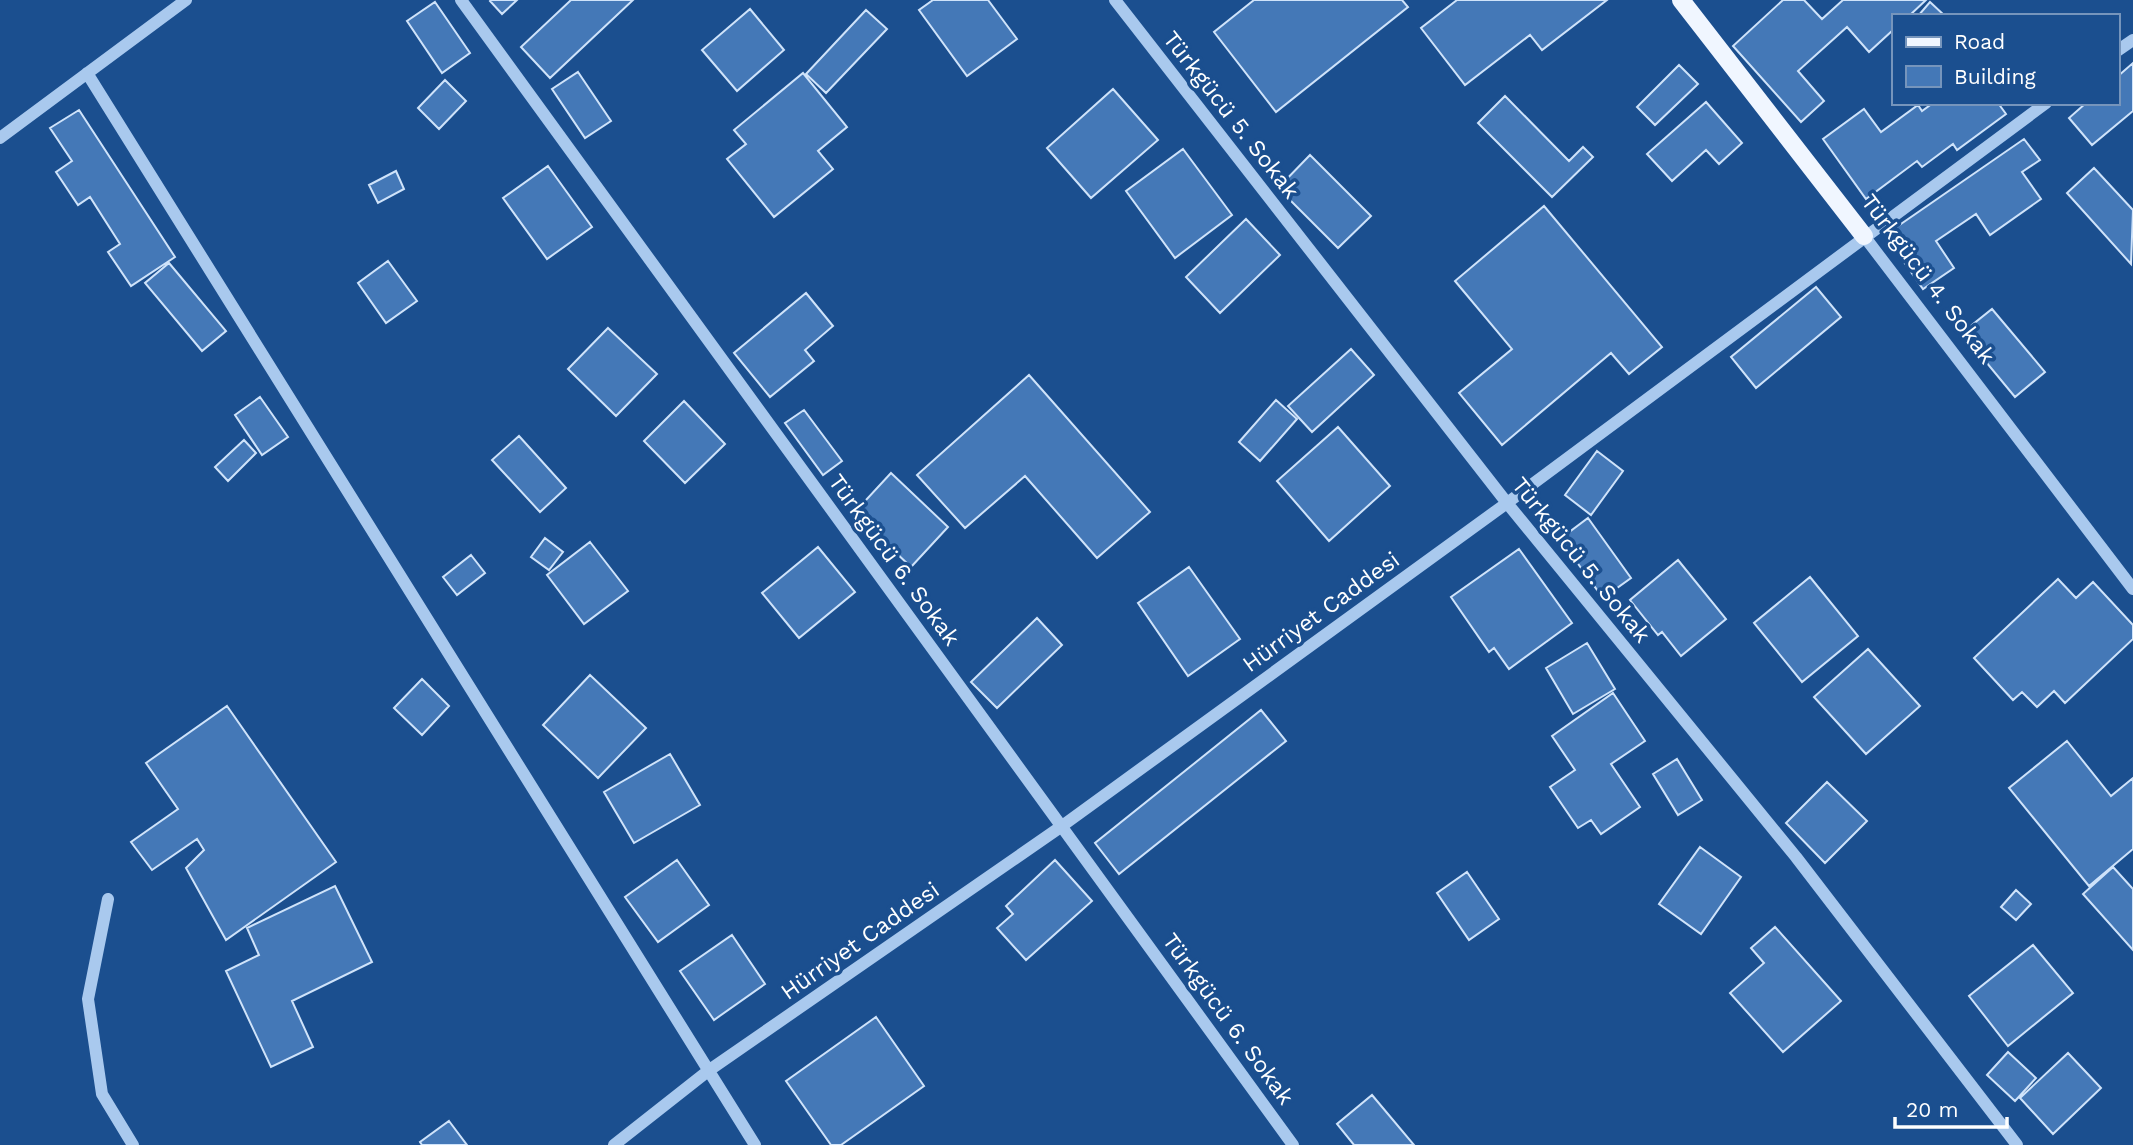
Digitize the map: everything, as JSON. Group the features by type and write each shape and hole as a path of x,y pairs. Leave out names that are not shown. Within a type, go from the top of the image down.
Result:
{"main road":[{"name":"Türkgücü 4. Sokak","path":"1681,0 1864,236"}],"street":[{"path":"0,138 186,0"},
{"name":"Türkgücü 6. Sokak","path":"461,0 1293,1145"},
{"name":"Türkgücü 5. Sokak","path":"1115,0 1507,503 1796,857 2017,1145"},
{"path":"87,73 755,1145"},
{"name":"Hürriyet Caddesi","path":"614,1145 708,1071 1062,826 1507,503 2043,105"},
{"name":"Türkgücü 4. Sokak","path":"1864,236 2133,589"},
{"path":"108,899 88,999 102,1094 133,1145"}],"building":[{"path":"491,0 517,0 502,14"},
{"path":"571,0 633,0 550,78 521,47"},
{"path":"933,0 988,0 1017,39 967,76 919,10"},
{"path":"1254,0 1402,0 1408,7 1276,112 1214,32"},
{"path":"1457,0 1607,0 1542,50 1530,35 1465,85 1421,28"},
{"path":"1783,0 1804,0 1822,19 1843,0 1926,0 1911,14 1892,14 1892,31 1869,52 1847,27 1798,71 1824,101 1801,122 1733,46"},
{"path":"435,2 470,53 442,73 407,21"},
{"path":"1930,2 1943,14 1920,14"},
{"path":"750,9 784,50 737,91 702,50"},
{"path":"866,10 887,29 826,93 806,74"},
{"path":"2133,63 2133,111 2092,145 2069,118 2084,105 2119,105 2119,75"},
{"path":"1679,65 1698,84 1655,125 1637,107"},
{"path":"578,72 611,121 585,138 552,89"},
{"path":"803,73 847,127 818,151 833,169 774,217 727,159 746,144 734,130"},
{"path":"445,80 466,101 439,129 418,108"},
{"path":"1113,89 1158,140 1091,198 1047,148"},
{"path":"1505,96 1569,161 1583,147 1593,157 1552,197 1478,123"},
{"path":"1706,102 1742,143 1719,164 1706,150 1672,181 1647,154"},
{"path":"1918,105 1922,111 1930,105 1999,105 2006,114 1957,150 1953,144 1922,167 1917,161 1866,199 1823,139 1864,109 1881,132"},
{"path":"79,110 175,257 131,286 108,252 120,244 90,197 78,205 56,172 72,161 50,128"},
{"path":"2024,139 2040,160 2022,172 2041,199 1990,235 1976,214 1936,241 1954,268 1923,289 1885,235"},
{"path":"1183,149 1232,215 1175,258 1126,191"},
{"path":"1310,155 1371,216 1338,248 1278,188"},
{"path":"548,166 592,227 547,259 503,198"},
{"path":"2094,168 2133,210 2131,264 2067,193"},
{"path":"396,171 404,189 378,203 369,185"},
{"path":"1544,206 1662,347 1629,374 1611,353 1502,445 1459,393 1512,349 1455,281"},
{"path":"1246,219 1280,255 1220,313 1186,277"},
{"path":"388,261 417,301 386,323 358,283"},
{"path":"169,263 226,331 202,351 145,283"},
{"path":"1816,287 1841,317 1756,388 1731,357"},
{"path":"806,293 833,326 805,350 814,361 770,397 734,353"},
{"path":"1992,309 2045,372 2015,397 1962,333"},
{"path":"608,328 657,374 616,416 568,369"},
{"path":"1351,349 1374,375 1312,432 1288,406"},
{"path":"1029,375 1150,512 1097,558 1025,476 965,528 917,475"},
{"path":"260,397 288,437 262,455 235,415"},
{"path":"1276,400 1297,419 1260,461 1239,442"},
{"path":"684,401 725,444 685,483 644,441"},
{"path":"804,410 842,461 823,475 785,423"},
{"path":"1338,427 1390,486 1329,541 1277,481"},
{"path":"519,436 566,488 540,512 492,460"},
{"path":"244,440 256,453 228,481 215,467"},
{"path":"1597,451 1623,471 1591,515 1565,495"},
{"path":"891,473 948,527 911,567 854,513"},
{"path":"1588,518 1631,578 1603,598 1560,539"},
{"path":"545,538 563,552 549,570 531,557"},
{"path":"590,542 628,591 584,624 547,575"},
{"path":"818,547 855,592 799,638 762,593"},
{"path":"1519,549 1572,623 1509,669 1494,648 1489,652 1451,597"},
{"path":"471,555 485,573 457,595 443,577"},
{"path":"1678,560 1726,619 1681,656 1662,632 1658,635 1630,600"},
{"path":"1189,567 1240,639 1188,676 1138,603"},
{"path":"1810,577 1858,636 1802,682 1754,623"},
{"path":"2058,579 2076,598 2093,582 2133,625 2133,639 2065,703 2054,691 2037,707 2022,692 2013,700 1974,658"},
{"path":"1037,618 1062,645 997,708 971,682"},
{"path":"1587,643 1615,689 1573,714 1546,668"},
{"path":"1868,649 1920,706 1866,754 1814,697"},
{"path":"590,675 646,728 598,778 543,725"},
{"path":"422,679 449,706 422,735 394,708"},
{"path":"1613,693 1645,741 1611,764 1640,807 1601,834 1591,820 1578,828 1550,787 1575,770 1552,736"},
{"path":"227,706 336,862 226,940 186,868 204,850 197,839 152,870 131,842 178,809 146,763"},
{"path":"1261,710 1286,741 1119,874 1095,843"},
{"path":"2067,741 2111,796 2133,778 2133,849 2089,886 2009,788"},
{"path":"670,754 700,805 634,843 604,792"},
{"path":"1677,759 1702,800 1678,815 1653,774"},
{"path":"1827,782 1867,821 1825,863 1786,823"},
{"path":"1700,847 1741,877 1701,934 1659,904"},
{"path":"677,860 709,905 658,942 625,897"},
{"path":"1055,860 1092,901 1026,960 997,928 1013,914 1006,906"},
{"path":"2113,867 2133,889 2133,950 2083,894"},
{"path":"1467,872 1499,919 1469,940 1437,893"},
{"path":"335,886 372,962 292,1001 313,1047 271,1067 226,971 259,955 247,928"},
{"path":"2016,890 2031,904 2016,920 2001,907"},
{"path":"1775,927 1841,1001 1783,1052 1730,993 1764,963 1751,948"},
{"path":"732,935 765,984 714,1020 680,971"},
{"path":"2033,945 2073,993 2008,1046 1969,996"},
{"path":"876,1017 924,1086 841,1145 831,1145 786,1081"},
{"path":"2008,1052 2036,1078 2015,1101 1987,1075"},
{"path":"2068,1053 2101,1088 2053,1134 2020,1098"},
{"path":"1372,1095 1414,1145 1354,1145 1337,1124"},
{"path":"449,1121 467,1145 422,1145 420,1142"}]}
